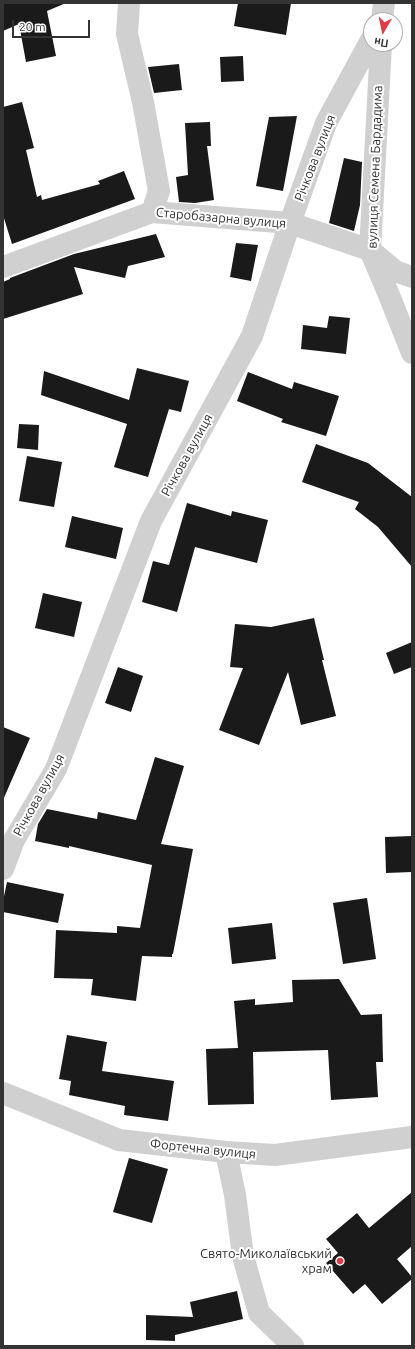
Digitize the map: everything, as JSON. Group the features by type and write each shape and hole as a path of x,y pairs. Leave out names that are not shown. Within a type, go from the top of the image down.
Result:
{"street":[{"path":"129,3 127,34 143,102 159,191 152,212"},
{"name":"Річкова вулиця","path":"3,870 14,840 56,769 151,521 252,336 326,122 364,52"},
{"name":"вулиця Семена Бардадима","path":"381,52 370,250 412,353"},
{"name":"Старобазарна вулиця","path":"3,267 152,212 290,223 370,250 395,272 412,277"},
{"name":"Фортечна вулиця","path":"3,1093 119,1140 226,1152 275,1155 412,1137"},
{"path":"226,1152 243,1256 259,1312 293,1346"}],"building":[{"path":"3,3 66,3 47,11 56,56 26,62 19,24 3,31"},
{"path":"238,3 291,3 286,35 234,26"},
{"path":"243,56 244,81 221,82 220,57"},
{"path":"179,64 182,90 154,93 148,67"},
{"path":"22,102 34,148 26,150 37,197 41,195 42,200 100,184 98,181 124,171 135,199 12,244 3,215 3,107"},
{"path":"297,116 283,191 256,186 269,117"},
{"path":"210,122 211,146 207,146 214,200 195,203 179,202 176,177 188,175 185,123"},
{"path":"344,158 362,162 360,205 354,231 329,223"},
{"path":"156,234 165,257 128,266 125,278 74,267 83,294 3,319 3,282 10,278 74,254"},
{"path":"236,243 258,245 251,281 230,277"},
{"path":"329,316 350,318 346,354 301,349 303,325 327,328"},
{"path":"137,368 189,381 181,412 169,409 148,477 114,467 127,424 41,395 44,371 129,400"},
{"path":"248,372 292,389 294,382 339,396 326,436 281,422 283,419 237,401"},
{"path":"19,424 39,425 38,450 17,448"},
{"path":"316,444 368,463 412,497 412,567 378,527 355,509 359,502 302,482"},
{"path":"27,456 62,462 54,507 19,501"},
{"path":"187,503 231,516 232,511 268,520 257,563 195,547 177,612 142,602 153,561 169,565"},
{"path":"72,516 123,528 116,559 65,547"},
{"path":"43,593 82,602 74,637 35,628"},
{"path":"314,618 324,660 322,660 336,716 301,725 288,672 259,745 219,730 243,668 230,667 235,624 271,627"},
{"path":"412,642 412,667 394,674 386,653"},
{"path":"118,667 143,676 131,712 105,703"},
{"path":"3,727 30,738 3,800"},
{"path":"155,757 184,766 161,844 193,849 173,954 172,957 142,956 136,1001 91,995 93,979 54,978 56,930 117,933 117,926 140,928 152,865 69,846 69,848 35,841 38,824 47,809 97,819 98,812 136,820"},
{"path":"412,836 412,872 386,873 385,837"},
{"path":"7,882 64,894 58,923 3,912 3,901"},
{"path":"367,898 376,959 343,964 333,903"},
{"path":"272,923 276,959 232,964 228,928"},
{"path":"339,979 361,1015 382,1014 383,1062 376,1062 378,1097 331,1100 328,1050 253,1052 254,1104 208,1105 206,1049 238,1048 234,1001 255,999 255,1005 293,1002 292,980"},
{"path":"67,1035 107,1042 102,1071 174,1081 168,1121 124,1115 125,1106 69,1095 71,1081 59,1079"},
{"path":"129,1158 168,1169 152,1223 113,1212"},
{"path":"412,1192 412,1246 397,1259 412,1279 382,1304 365,1284 353,1294 326,1263 338,1253 326,1239 357,1213 369,1228"},
{"path":"237,1291 243,1319 175,1335 175,1341 146,1340 146,1315 193,1317 190,1302"}],"place":[{"name":"Свято-Миколаївський храм","path":"340,1261"}]}
